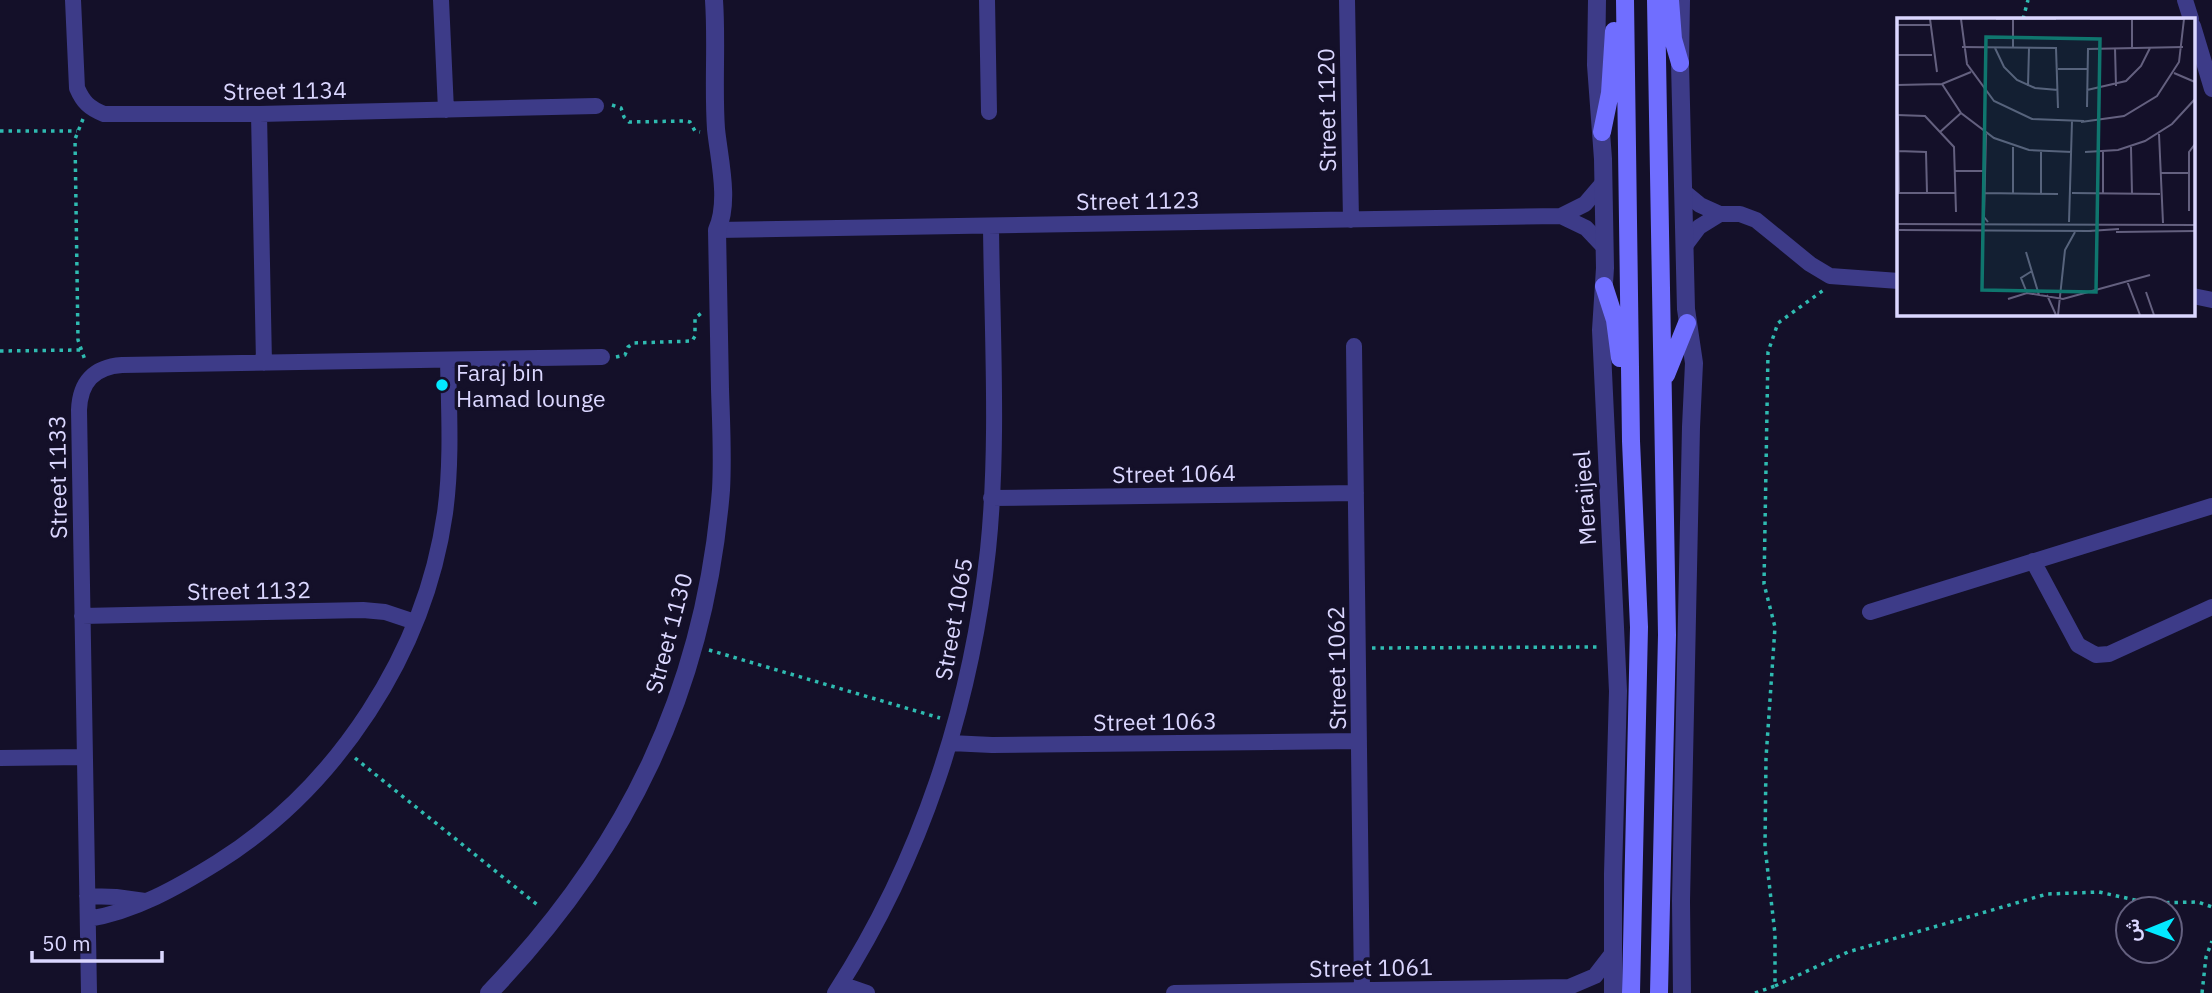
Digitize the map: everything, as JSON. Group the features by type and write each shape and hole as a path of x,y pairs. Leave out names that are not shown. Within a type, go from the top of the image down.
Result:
{"main road":[{"path":"1602,132 1612,71 1616,0"},
{"path":"1625,0 1631,441 1639,627 1632,993"},
{"path":"1656,0 1667,635 1659,993"},
{"path":"1670,0 1673,39 1680,64"},
{"path":"1604,286 1615,320 1631,441"},
{"path":"1663,382 1687,323"}],"street":[{"path":"73,0 77,88 82,100 92,109"},
{"path":"441,0 446,110"},
{"name":"Street 1130","path":"489,993 555,920 581,885 628,808 670,718 694,645 709,584 721,487 717,230 722,199 721,160 716,132 714,0"},
{"path":"987,0 989,112"},
{"name":"Street 1120","path":"1347,0 1351,220"},
{"name":"Meraijeel","path":"1597,0 1596,86 1602,132 1604,183 1602,351 1617,647 1613,993"},
{"path":"1681,0 1684,247 1687,323 1695,378 1691,427 1681,901 1682,993"},
{"path":"2185,0 2191,18"},
{"path":"2194,29 2212,89"},
{"name":"Street 1134","path":"92,109 115,115 596,106"},
{"path":"259,114 264,363"},
{"name":"Street 1123","path":"717,230 1561,216 1586,204 1604,183"},
{"path":"1683,191 1700,205 1720,214 1740,214 1756,220 1820,271 1842,278 1897,281"},
{"path":"1684,247 1699,227 1720,214"},
{"path":"1561,216 1586,228 1604,247"},
{"name":"Street 1065","path":"838,988 881,912 910,851 950,743 981,604 991,498 991,226"},
{"path":"2194,296 2212,300"},
{"name":"Street 1062","path":"1354,346 1362,990"},
{"path":"95,372 107,366 122,365 603,357"},
{"path":"88,919 118,913 145,901 202,872 254,837 301,795 343,748 385,684 415,622 434,565 444,515 449,469 447,360"},
{"name":"Street 1133","path":"89,993 79,396 85,382 95,372"},
{"name":"Street 1064","path":"991,498 1356,493"},
{"path":"1870,612 2212,506"},
{"path":"2034,561 2078,645 2096,655 2109,654 2212,607"},
{"name":"Street 1132","path":"82,616 363,610 397,615 415,622"},
{"name":"Street 1063","path":"950,743 992,745 1359,741"},
{"path":"0,758 85,757"},
{"path":"87,896 145,901"},
{"name":"Street 1061","path":"1569,987 1595,976 1612,954"},
{"name":"Street 1061","path":"1174,993 1569,987 1586,993"},
{"path":"838,988 867,993"}],"path":[{"path":"2023,18 2028,0"},
{"path":"596,106 619,106 629,122 686,121 698,132 716,132"},
{"path":"92,109 78,131 75,153 78,340 80,350 95,372"},
{"path":"0,131 78,131"},
{"path":"1775,986 1775,934 1765,847 1766,758 1775,627 1764,584 1768,352 1778,323 1842,278"},
{"path":"603,357 623,357 634,342 690,342 695,337 697,314 719,312"},
{"path":"0,351 80,350"},
{"path":"694,645 956,722"},
{"path":"1359,648 1617,647"},
{"path":"343,748 555,920"},
{"path":"1755,993 1849,952 2046,894 2099,892 2149,903 2198,902 2212,907"},
{"path":"2202,993 2206,957 2212,941"}],"place":[{"name":"Faraj bin Hamad lounge","path":"442,385"}]}
